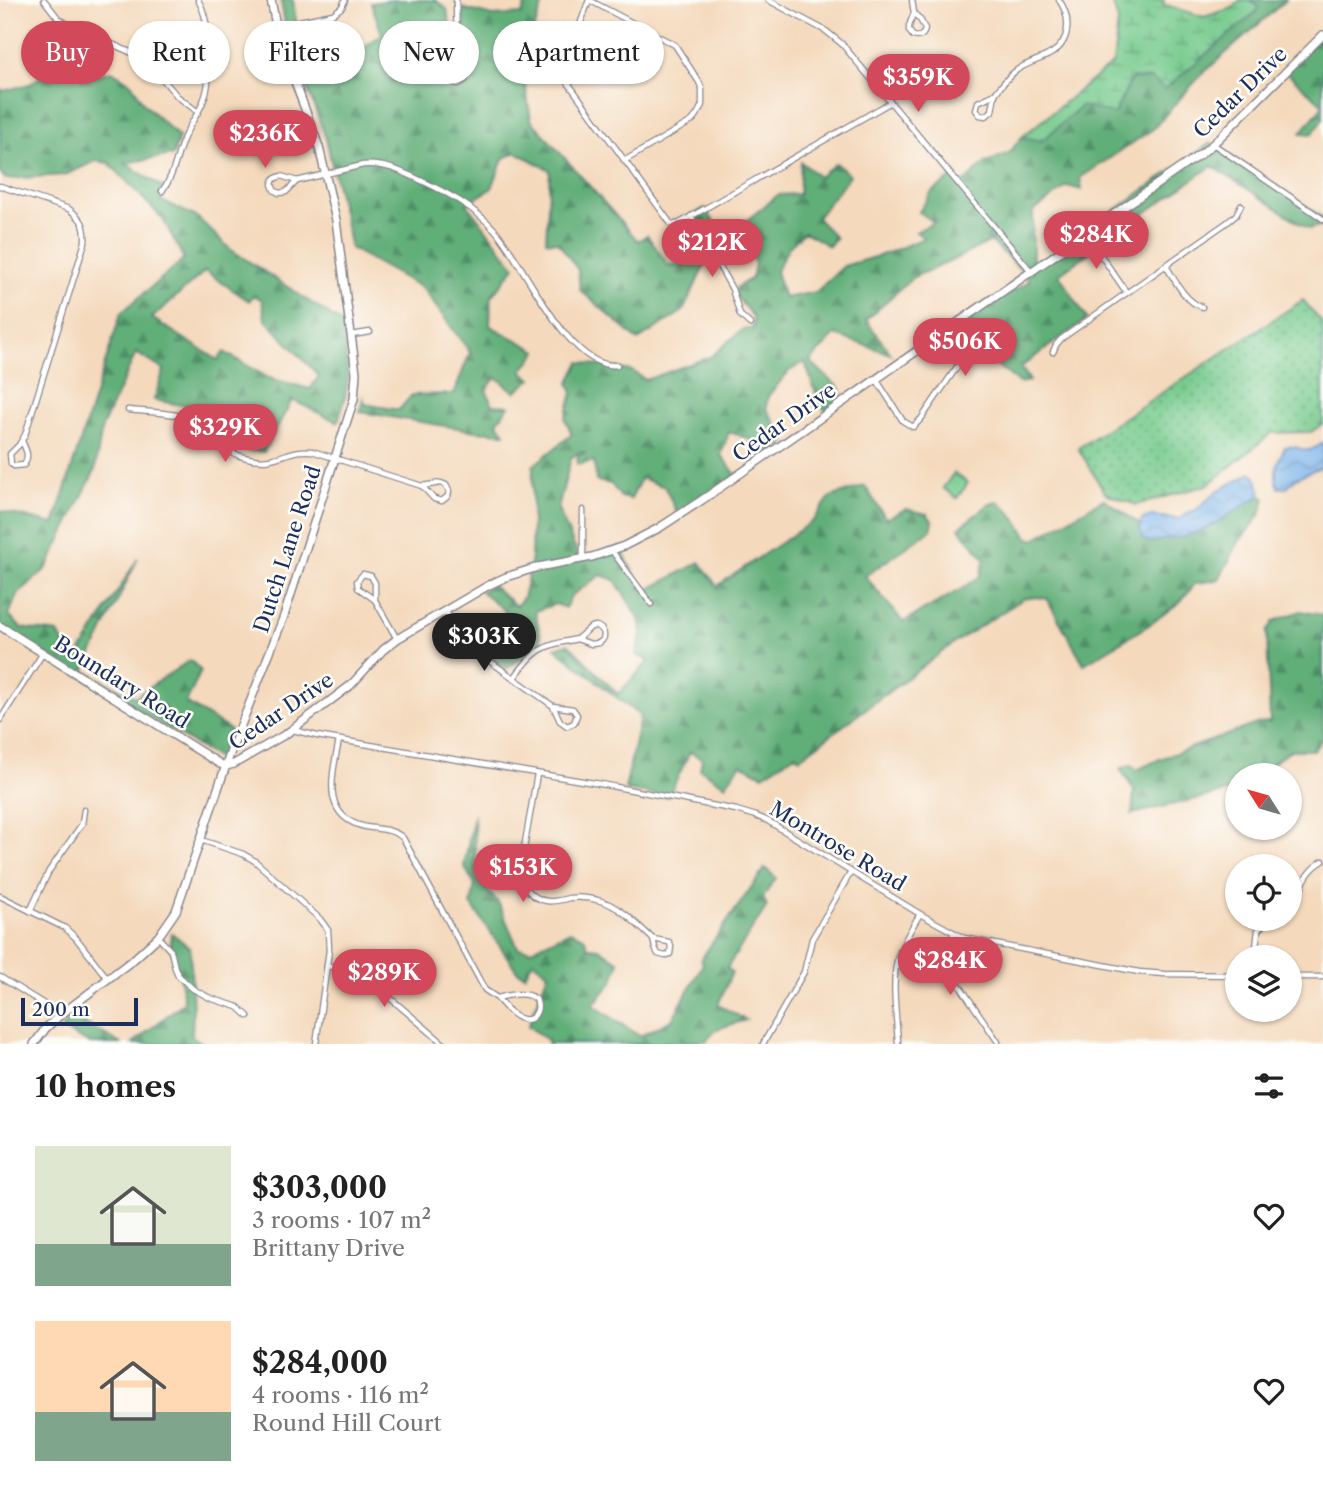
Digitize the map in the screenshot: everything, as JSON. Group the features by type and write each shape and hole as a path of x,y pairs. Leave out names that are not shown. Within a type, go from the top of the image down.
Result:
{"street":[{"path":"44,0 58,18 69,25 138,56 155,70 177,96 198,111"},
{"path":"162,191 170,181 184,137 207,91 210,67 204,14 198,0"},
{"name":"Dutch Lane Road","path":"271,0 275,21"},
{"path":"300,21 333,14 342,7 345,0"},
{"path":"456,0 456,21"},
{"path":"581,21 589,0 667,39 675,45 702,89 702,106 692,121 624,161"},
{"path":"768,0 837,38 1032,272"},
{"path":"912,0 914,13 909,31 913,36 919,37 925,29 914,13"},
{"path":"995,94 992,111 986,116 981,115 976,110 978,102 995,94 1016,71 1051,54 1061,45 1068,24 1066,12 1059,0"},
{"name":"Cedar Drive","path":"226,766 240,761 292,730 351,685 383,650 397,639 489,585 538,567 612,551 643,537 683,513 1213,144 1323,35"},
{"path":"457,56 467,75 463,82 458,84 452,82 449,74 457,56"},
{"name":"Dutch Lane Road","path":"34,1044 59,1016 134,959 158,937 176,911 226,766 284,616 350,411 356,387 356,373 340,240 317,139 296,84"},
{"path":"568,84 669,223 677,225 891,102"},
{"path":"1213,144 1323,219"},
{"path":"297,181 284,193 279,194 273,187 274,179 279,176 297,181 363,165 385,166 462,201 503,239 567,336 600,362 609,366 617,365"},
{"path":"0,186 69,209 86,229 86,242 25,435 10,454 11,464 15,466 24,465 27,460 22,441"},
{"path":"1053,352 1061,339 1230,221 1241,205"},
{"path":"691,216 732,289 740,316 750,324"},
{"path":"1086,234 1127,293"},
{"path":"1166,266 1188,299 1202,307"},
{"path":"351,335 370,332"},
{"path":"876,379 905,423 913,427 959,364 940,335"},
{"path":"128,410 185,416 208,429 230,452 242,457 270,460 299,450 312,451 422,486 437,500 444,500 449,494 444,483 422,486"},
{"path":"583,510 583,559"},
{"path":"612,551 651,604"},
{"path":"375,600 374,581 371,576 363,574 357,581 358,588 375,600 397,639"},
{"path":"446,610 467,644 553,706 573,709 577,715 576,721 564,725 553,706"},
{"name":"Boundary Road","path":"0,626 226,766"},
{"path":"514,678 529,658 539,650 552,644 578,639 597,644 602,642 604,633 599,627 593,626 578,639"},
{"path":"0,720 43,653"},
{"name":"Montrose Road","path":"292,730 745,812 768,821 964,938 1137,971 1225,975"},
{"path":"339,740 331,786 338,808 354,823 392,831 403,838 484,987 515,1016 522,1019 532,1018 538,1009 536,999 528,994 497,998"},
{"path":"537,774 520,866 521,877 527,889 538,899 548,902 580,898 603,902 624,913 653,939 668,942 671,946 670,954 658,954 653,939"},
{"path":"30,911 49,871 82,824 84,810"},
{"path":"201,840 252,859 326,927 329,936 327,966 316,1044"},
{"path":"1302,885 1310,870 1323,861"},
{"path":"764,1043 804,972 812,939 850,872"},
{"path":"0,896 65,928 108,979"},
{"path":"898,1044 896,965 902,945 920,914"},
{"path":"953,933 958,983 1000,1043"},
{"path":"158,937 171,950 178,975 193,989 238,1007 248,1016"},
{"path":"327,966 362,974 444,1044"},
{"path":"0,977 59,1016"},
{"path":"1302,977 1323,977"}],"green space":[{"path":"281,0 293,0 296,21 284,21"},
{"path":"435,0 447,9 449,21 379,21 379,26 371,3"},
{"path":"527,0 544,0 537,21 493,21 493,84 525,84 531,120 638,241 647,235 668,265 689,264 695,252 675,224 705,208 718,228 736,229 778,195 799,194 801,162 819,177 836,163 850,175 817,218 836,238 829,246 804,232 788,248 776,271 784,298 816,292 844,266 888,253 924,238 916,232 934,222 919,212 931,193 953,177 960,186 985,163 1009,153 1022,137 1042,141 1081,106 1132,78 1151,79 1259,7 1249,0 1286,0 1201,75 1153,129 1080,178 1082,190 1067,186 1033,212 1033,268 1211,143 1323,218 1323,225 1309,229 1212,166 1059,274 1087,319 1021,367 1030,381 1019,383 978,350 964,355 945,334 1029,281 991,241 913,277 866,320 891,354 835,335 810,361 841,390 841,402 828,411 820,406 805,362 789,371 768,396 766,408 786,442 763,458 750,439 729,432 721,455 737,476 678,515 665,487 641,478 631,499 621,497 611,484 596,481 594,461 577,465 578,455 586,453 579,452 571,458 558,509 580,560 620,547 644,592 700,562 717,586 813,521 830,497 865,486 886,519 906,509 927,514 933,522 931,530 865,576 903,622 980,576 985,559 959,528 988,505 998,501 1033,540 1104,499 1141,525 1140,529 1198,532 1260,496 1265,498 1260,516 1240,540 1219,579 1195,584 1180,602 1149,625 1084,664 1047,599 1023,599 954,643 800,758 795,754 763,775 741,764 725,785 700,769 702,759 690,752 668,797 625,790 640,716 555,648 568,644 618,694 649,661 636,655 642,631 638,617 615,580 601,575 571,596 565,608 556,604 535,611 542,644 506,669 483,654 483,645 503,624 505,611 481,591 492,585 516,606 523,598 531,563 533,466 572,434 565,419 573,393 569,383 580,362 632,371 646,380 712,356 743,329 753,328 753,317 735,295 737,287 752,278 755,263 743,240 726,255 711,252 683,311 638,340 580,290 578,270 558,242 546,241 550,170 516,152 503,159 492,188 467,204 515,267 491,297 490,326 538,351 522,371 532,379 515,392 496,377 486,390 493,405 509,406 497,422 505,433 476,431 360,412 363,398 365,404 399,410 412,395 454,394 470,352 422,288 350,248 326,139 306,84 365,84 365,47 379,36 379,84 452,84 459,90 466,84 479,84 479,21 464,21 463,8 493,16 522,14"},
{"path":"1112,0 1164,0 1163,4 1204,17 1232,8 1240,0 1249,0 1259,7 1165,89 1151,79 1132,78 1114,114 1081,106 1042,141 1022,137 1113,63 1118,21"},
{"path":"1323,34 1323,105 1285,71"},
{"path":"114,72 128,81 145,105 179,137 173,155 125,163 164,188 160,200 197,217 230,249 342,323 348,375 338,422 292,400 264,452 248,451 252,440 187,406 154,400 164,370 136,353 102,427 95,470 47,568 17,595 9,615 21,628 58,633 71,658 77,658 138,558 84,671 135,697 190,660 201,671 186,703 230,730 219,759 0,627 0,511 54,524 121,313 184,259 163,219 109,163 96,161 65,175 6,179 0,173 0,88 3,91 30,84 114,84","holes":["205,271 249,301 254,295 262,300 265,319 319,376 310,389 269,378 224,352 218,360 152,318"]},
{"path":"1323,105 1323,119 1312,134 1301,133"},
{"path":"1303,300 1323,324 1323,424 1311,432 1272,433 1207,485 1136,505 1105,493 1078,448"},
{"path":"954,473 968,483 957,498 943,488"},
{"path":"1301,611 1323,615 1323,738 1314,750 1291,750 1273,763 1225,763 1225,793 1132,814 1134,790 1120,769 1131,765 1137,770 1259,723 1270,722 1267,632 1274,621"},
{"path":"474,813 476,878 498,902 518,948 531,950 570,931 584,937 588,947 599,948 619,962 613,981 593,1005 640,1036 672,1020 703,964 701,959 765,868 776,878 763,898 767,906 727,968 732,972 718,1005 746,1020 717,1029 706,1041 663,1044 548,1044 547,1040 528,1026 548,973 533,961 525,975 517,971 471,904 475,885 464,866"},
{"path":"172,933 190,948 192,1036 204,1044 132,1044 184,1002 179,972 170,946"},
{"path":"73,1016 121,1044 90,1044 61,1028"}],"water":[{"path":"1323,443 1323,466 1296,478 1286,488 1279,488 1276,472 1285,447 1310,450"},
{"path":"1251,473 1258,482 1261,495 1216,523 1187,536 1150,542 1143,540 1140,529 1142,519 1152,516 1181,519 1196,510 1217,491"}]}
